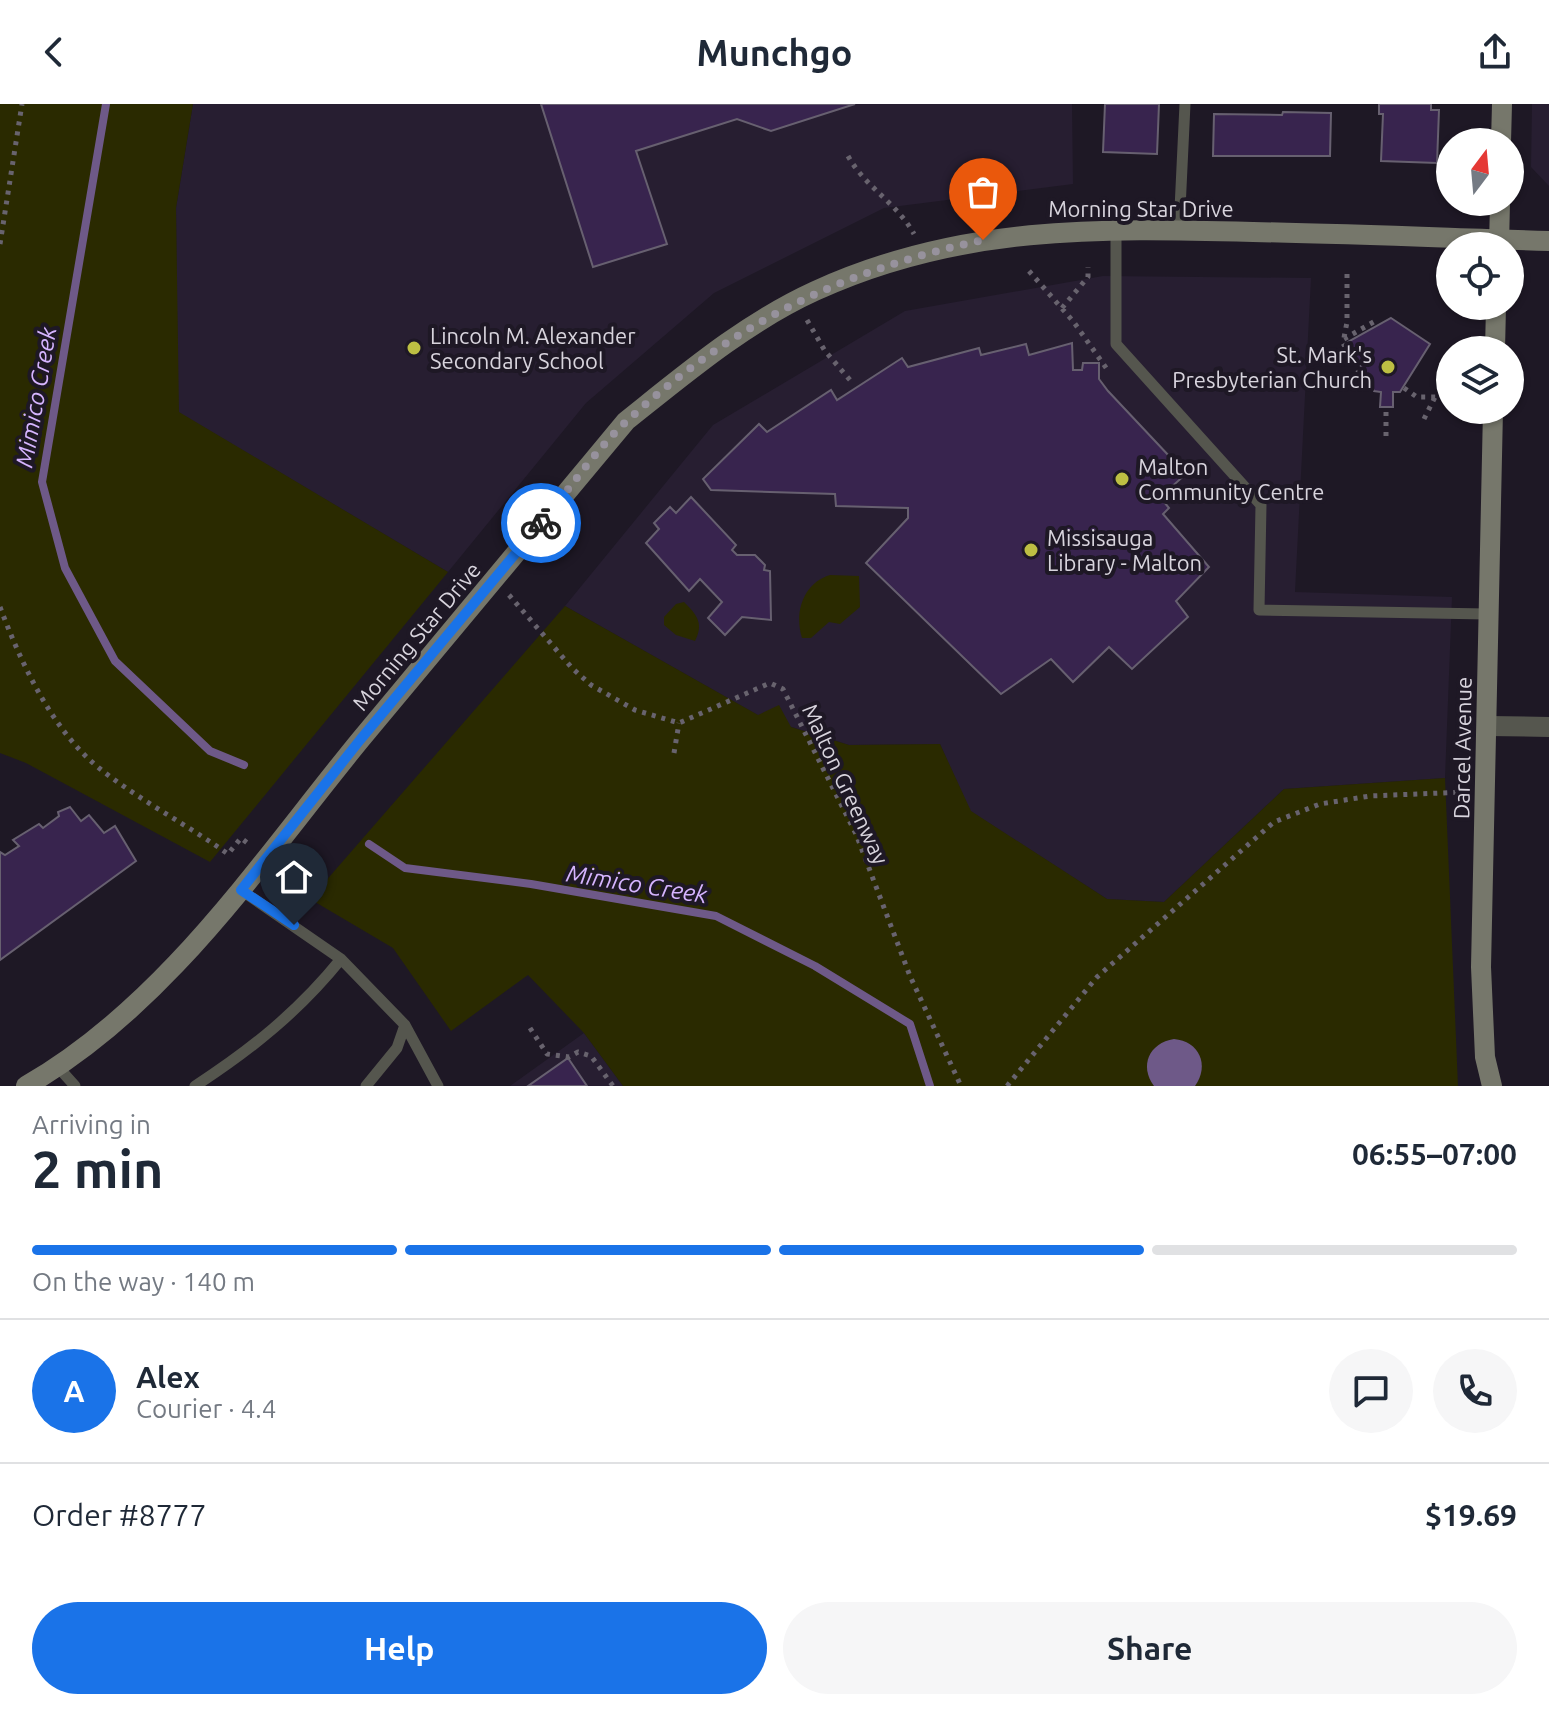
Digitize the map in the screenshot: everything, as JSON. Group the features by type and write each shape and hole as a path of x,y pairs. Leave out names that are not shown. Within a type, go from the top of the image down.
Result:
{"street":[{"path":"1501,128 1502,104"},
{"name":"Morning Star Drive","path":"26,1086 58,1067 160,978 241,890 360,740 626,421 709,355 797,301 814,291 923,253 1013,234 1116,229 1436,240"},
{"name":"Morning Star Drive","path":"1524,242 1549,241"},
{"name":"Darcel Avenue","path":"1492,1086 1485,1057 1481,967 1493,424"},
{"path":"1488,726 1549,727"}],"lane":[{"path":"1179,230 1185,104"},
{"path":"1116,229 1116,344 1261,505 1259,610 1487,614"},
{"path":"241,890 341,959 405,1025 438,1086"},
{"path":"195,1086 271,1034 309,999 341,959"},
{"path":"366,1086 397,1048 405,1025"},
{"path":"58,1067 75,1086"}],"path":[{"path":"0,244 22,104"},
{"path":"848,156 858,174 902,214 923,253"},
{"path":"1062,308 1088,277 1088,267"},
{"path":"1029,271 1062,308 1109,372"},
{"path":"1347,274 1344,339 1368,389"},
{"path":"797,301 825,351 850,380"},
{"path":"1344,339 1377,320"},
{"path":"1404,388 1417,397 1435,397 1424,419"},
{"path":"1386,411 1386,436"},
{"path":"496,578 549,642 591,685 635,710 679,723 674,753"},
{"path":"0,607 44,699 64,730 98,767 228,854 241,838 246,841"},
{"name":"Malton Greenway","path":"679,723 770,683 783,689 856,834 910,976 961,1086"},
{"path":"1007,1086 1097,977 1274,822 1320,804 1370,796 1485,793"},
{"path":"530,1028 547,1054 569,1057 585,1052 591,1056 613,1086"}],"shaded area":[{"path":"0,104 193,104 176,208 179,412 448,572 210,862 26,763 0,753"},
{"name":"Lincoln M. Alexander Secondary School","path":"193,104 1072,104 1073,184 884,208 714,293 586,403 448,572 178,412 176,208"},
{"path":"1532,104 1549,104 1549,186 1531,167"},
{"path":"1103,276 1311,278 1295,592 1452,597 1445,778 1284,789 1164,902 1107,899 970,811 940,744 849,745 763,718 565,606 713,425 905,311"},
{"path":"830,575 859,576 860,607 840,624 829,622 811,638 802,638 799,619 803,600 813,585"},
{"path":"684,602 698,620 695,641 676,635 664,625 664,617 676,604"},
{"path":"565,606 758,715 779,705 791,727 849,745 940,744 971,811 1107,899 1164,902 1284,789 1445,778 1458,1086 623,1086 584,1033 528,975 451,1031 393,948 310,899"},
{"path":"584,1033 623,1086 510,1086"},
{"path":"1174,1039 1190,1044 1200,1055 1202,1070 1195,1086 1154,1086 1150,1078 1147,1071 1149,1056 1158,1045"}],"building":[{"path":"541,104 855,104 771,131 737,119 636,151 667,244 593,267"},
{"path":"1105,104 1159,104 1157,154 1103,152"},
{"path":"1379,104 1431,104 1431,110 1439,110 1436,163 1381,161 1383,114 1379,114"},
{"path":"1283,112 1331,113 1330,156 1213,156 1214,114 1282,115"},
{"name":"St. Mark's Presbyterian Church","path":"1391,318 1430,344 1400,392 1393,392 1393,407 1380,407 1381,392 1374,391 1348,342"},
{"path":"1072,343 1073,370 1082,370 1083,363 1099,363 1099,379 1108,391 1186,474 1160,497 1169,508 1163,514 1209,567 1176,601 1188,617 1132,669 1109,647 1073,682 1051,659 1001,694 866,563 908,518 908,508 836,506 835,494 711,490 703,479 759,424 767,432 831,390 837,400 902,358 908,367 979,348 981,355 1026,344 1029,355"},
{"path":"691,497 736,545 732,550 737,555 755,555 765,565 764,570 770,571 771,620 742,617 725,635 708,618 722,602 700,579 689,591 646,543 659,529 654,523 670,507 676,513"},
{"path":"70,807 81,821 89,815 104,833 115,826 136,861 0,960 0,852 5,855 19,846 13,840 39,824 43,828 59,816 58,812"},
{"path":"568,1058 587,1086 528,1086"}],"waterway":[{"name":"Mimico Creek","path":"106,104 42,482 65,568 115,661 210,751 244,765"},
{"name":"Mimico Creek","path":"369,844 405,868 531,884 716,916 815,966 910,1024 930,1086"}],"way so far":[{"path":"541,523 626,421 709,355 751,327 814,291 915,255 983,240"}],"place":[{"name":"Lincoln M. Alexander Secondary School","path":"414,348"},
{"name":"St. Mark's Presbyterian Church","path":"1388,367"},
{"name":"Malton Community Centre","path":"1122,479"},
{"name":"Missisauga Library - Malton","path":"1031,550"}],"route":[{"path":"294,925 241,890 360,740 541,523"}]}
